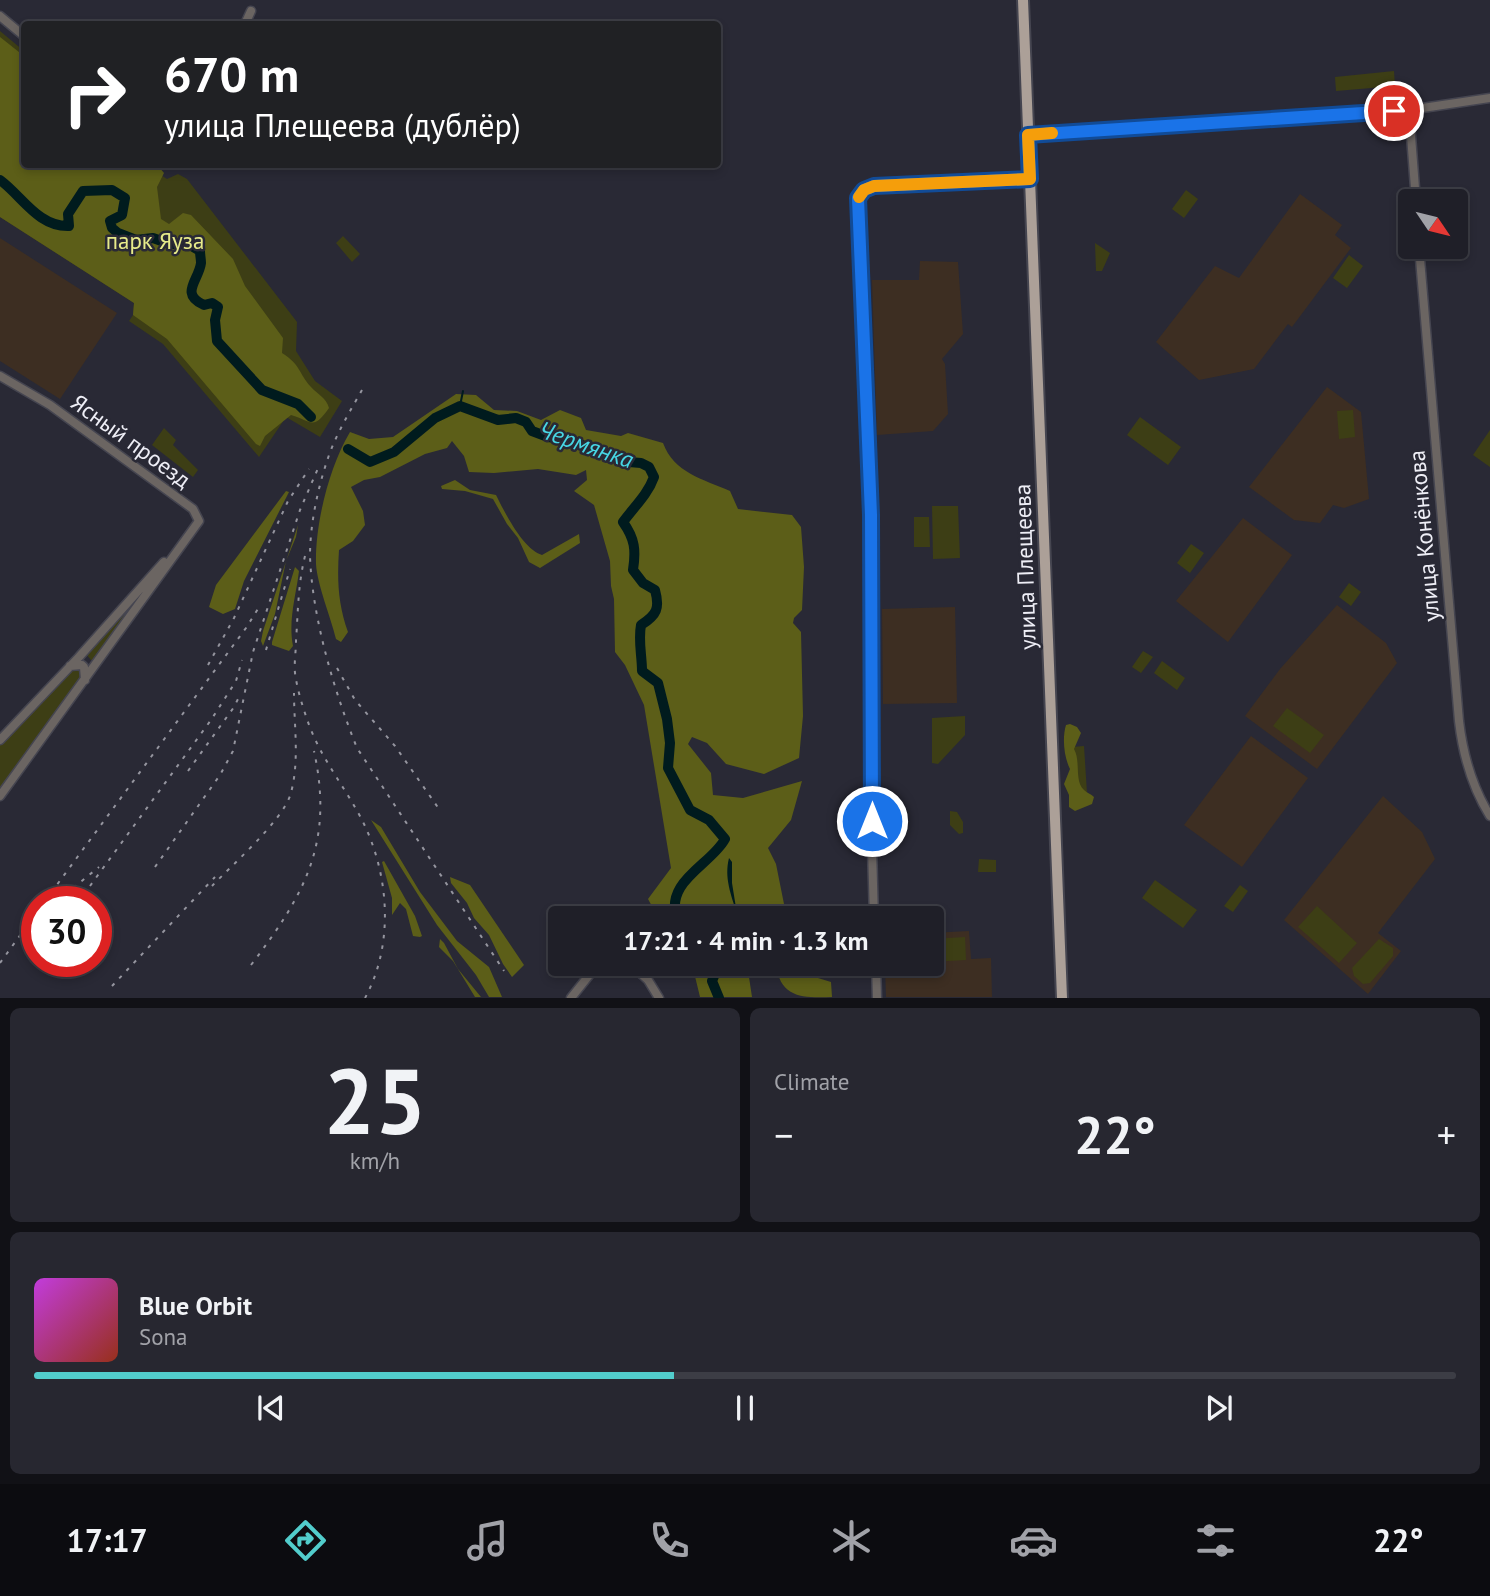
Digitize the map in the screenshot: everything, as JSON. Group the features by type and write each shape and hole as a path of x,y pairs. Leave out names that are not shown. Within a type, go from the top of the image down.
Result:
{"main road":[{"name":"улица Плещеева","path":"1023,0 1062,998"}],"street":[{"path":"246,21 251,11"},
{"path":"0,16 21,34"},
{"path":"1028,135 1409,110 1490,98"},
{"path":"1409,110 1415,189"},
{"path":"874,906 871,515 858,198 864,190 874,186 1030,179"},
{"name":"улица Конёнкова","path":"1420,259 1459,721 1474,785 1490,817"},
{"name":"Ясный проезд","path":"0,376 50,405 193,509 199,521 173,554"},
{"path":"0,740 173,554"},
{"path":"0,796 173,554"},
{"path":"85,651 86,660 99,661"},
{"path":"70,666 82,665 85,680"},
{"path":"571,998 588,976"},
{"path":"644,976 659,998"},
{"path":"876,976 877,998"}],"shaded area":[{"path":"1300,194 1342,225 1335,235 1351,248 1292,327 1288,324 1254,369 1199,380 1156,342 1215,266 1239,278"},
{"path":"0,238 117,313 60,399 0,361"},
{"path":"920,261 958,262 963,334 942,359 945,364 948,414 933,431 877,435 872,280 919,280"},
{"path":"1327,387 1361,412 1369,499 1344,508 1333,505 1320,523 1294,520 1249,487"},
{"path":"1243,518 1292,555 1228,642 1176,601"},
{"path":"1337,605 1386,643 1397,663 1317,769 1245,716 1280,669"},
{"path":"955,607 957,703 883,704 882,609"},
{"path":"1251,736 1308,778 1242,867 1184,825"},
{"path":"1383,796 1422,832 1435,859 1378,933 1401,951 1368,994 1284,920"},
{"path":"729,858 732,862 736,906 728,879"},
{"path":"969,931 971,959 991,958 992,997 886,997 885,976 944,976 944,932"}],"green space":[{"name":"парк Яуза","path":"0,31 21,48 21,168 155,171 167,179 178,174 187,179 297,322 296,351 315,381 342,401 320,437 286,417 259,457 163,344 129,321 133,315 134,303 0,217"},
{"name":"парк Яуза","path":"0,37 21,54 21,168 160,168 164,173 157,187 161,219 169,224 183,213 191,215 233,259 245,286 283,338 282,353 297,366 329,408 315,422 291,415 265,436 260,446 256,444 167,339 133,315 134,303 0,217"},
{"path":"1394,71 1395,86 1336,91 1335,77"},
{"path":"1186,190 1198,199 1184,218 1172,209"},
{"path":"343,236 360,254 352,262 336,243"},
{"path":"1095,243 1110,253 1102,271 1096,271"},
{"path":"1349,255 1363,266 1347,288 1333,278"},
{"path":"456,394 476,395 494,410 517,411 541,420 560,410 581,418 586,430 621,436 628,433 663,443 674,461 682,468 730,491 738,509 792,515 801,527 804,567 802,610 793,623 801,632 803,716 799,758 764,774 726,764 707,743 692,737 688,744 711,773 713,795 743,798 802,781 791,820 768,848 776,864 784,906 652,906 648,899 671,868 644,705 625,665 615,652 610,561 594,505 574,491 587,480 586,470 576,475 538,469 469,472 464,456 452,441 447,448 425,454 380,477 364,480 351,487 363,511 365,525 353,541 339,550 339,592 348,632 341,642 336,639 316,564 318,531 325,496 342,446 350,432 369,439 393,437"},
{"path":"1353,410 1355,437 1339,439 1337,411"},
{"path":"1140,417 1181,447 1168,465 1127,435"},
{"path":"164,428 176,440 173,445 198,470 193,477 152,445"},
{"path":"1490,430 1490,467 1473,455"},
{"path":"455,480 470,490 496,495 521,538 542,555 579,534 580,543 540,568 529,562 518,538 493,499 465,491 442,489 441,486"},
{"path":"286,491 289,492 244,581 235,609 223,614 209,607 216,585"},
{"path":"932,506 958,506 960,558 933,559"},
{"path":"914,517 929,517 930,547 914,547"},
{"path":"298,525 296,537 287,560"},
{"path":"1191,544 1204,553 1190,573 1177,563"},
{"path":"286,562 275,614 263,646 263,631"},
{"path":"295,567 299,571 292,617 293,646 289,651 272,645 272,642"},
{"path":"155,578 94,660 91,660 86,654"},
{"path":"1349,583 1361,592 1351,606 1339,597"},
{"path":"1143,651 1153,657 1141,673 1132,667"},
{"path":"1162,661 1185,678 1177,690 1154,673"},
{"path":"71,668 81,669 82,675 0,790 0,745"},
{"path":"1287,708 1324,735 1310,753 1273,726"},
{"path":"965,716 965,735 938,764 932,763 932,718"},
{"path":"1066,725 1077,727 1081,733 1074,749 1079,781 1084,790 1094,797 1092,804 1075,811 1069,807 1069,795 1064,784 1070,769 1064,736"},
{"path":"1084,746 1087,793 1074,793 1072,747"},
{"path":"950,811 957,812 963,822 963,833 959,834 950,825"},
{"path":"371,820 381,827 420,892 457,941 489,967 502,997 489,997 476,975 437,925"},
{"path":"979,859 996,860 996,872 978,872"},
{"path":"384,861 415,916 422,936 420,937 413,936 406,909 400,903 392,915 392,898 382,862"},
{"path":"450,877 470,885 524,965 512,977 489,935 474,918 467,903 451,883"},
{"path":"1155,880 1197,910 1183,928 1142,898"},
{"path":"1240,885 1248,891 1233,912 1224,906"},
{"path":"1317,906 1357,943 1339,963 1298,927"},
{"path":"965,937 966,960 944,961 944,938"},
{"path":"440,939 458,969 481,997 475,997 453,961 439,947"},
{"path":"1379,939 1393,948 1393,956 1370,983 1363,984 1354,976 1352,968"},
{"path":"695,976 749,976 752,997 700,997"},
{"path":"778,976 816,976 831,982 832,997 794,994 782,984"}],"waterway":[{"name":"Чермянка","path":"0,180 39,216 58,225 69,226 68,214 83,191 112,190 125,198 122,215 110,221 112,228 118,233 136,240 153,238 170,244 188,244 200,251 200,269 192,291 197,301 204,305 212,303 218,307 215,320 217,341 262,390 298,404 311,417"},
{"path":"460,406 463,391"},
{"name":"Чермянка","path":"348,449 370,462 394,452 435,418 460,406 498,420 516,418 526,422 532,431 548,437 572,440 594,451 649,467 654,477 623,522 634,545 633,570 643,583 655,590 656,596 656,610 651,618 641,625 642,671 658,683 670,743 668,768 690,810 709,820 725,839 683,884 677,894 675,906"},
{"name":"Чермянка","path":"714,976 712,981 719,998"}],"railway":[{"path":"362,390 330,452 313,521 310,545 312,579 326,654 357,748 504,971"},
{"path":"155,867 220,775 233,751 253,652 300,510 319,466"},
{"path":"208,665 234,618 288,501 309,469"},
{"path":"305,556 295,661 298,690 318,745 361,818 378,861 382,884 385,908 381,954 375,977 365,998"},
{"path":"266,650 290,569"},
{"path":"56,886 261,604"},
{"path":"90,886 211,720 236,681 242,660"},
{"path":"337,668 355,700 395,746 439,809"},
{"path":"212,886 266,831 290,796 296,758 294,693"},
{"path":"188,771 240,695"},
{"path":"251,965 286,915 310,866 320,813 314,751"},
{"path":"76,886 99,867"},
{"path":"112,986 215,877"},
{"path":"0,963 21,934"}],"slow traffic":[{"path":"859,197 864,190 874,186 1030,179 1028,135 1052,133"}],"route":[{"path":"872,821 871,515 858,198 864,190 874,186 1030,179 1028,135 1394,111"}]}
